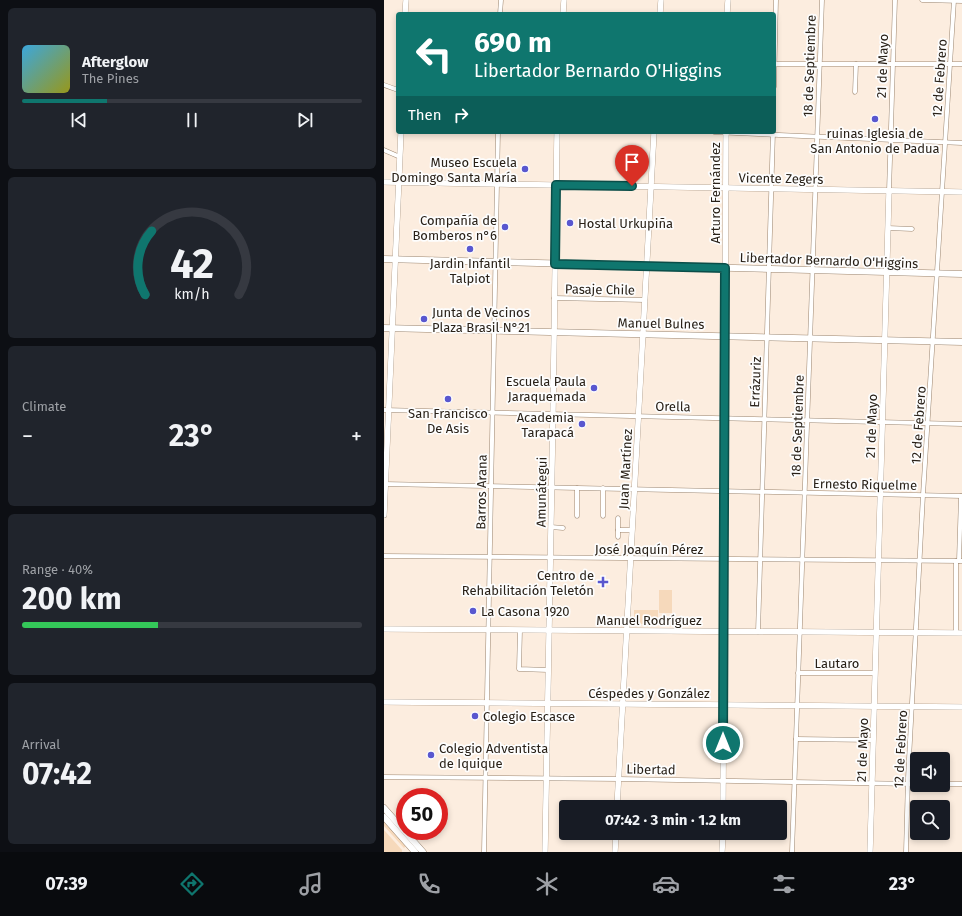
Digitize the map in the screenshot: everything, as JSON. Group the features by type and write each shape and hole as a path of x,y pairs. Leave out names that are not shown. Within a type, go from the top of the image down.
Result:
{"main road":[{"name":"Libertador Bernardo O'Higgins","path":"384,259 962,274"},
{"name":"Manuel Bulnes","path":"384,328 962,342"},
{"path":"384,808 423,852"},
{"path":"384,817 415,852"}],"street":[{"path":"405,12 406,0"},
{"path":"500,12 501,0"},
{"path":"563,12 564,0"},
{"path":"660,12 661,0"},
{"path":"727,12 728,0"},
{"path":"776,0 776,12"},
{"name":"18 de Septiembre","path":"792,852 822,0"},
{"name":"21 de Mayo","path":"870,852 895,0"},
{"path":"922,0 962,1"},
{"name":"12 de Febrero","path":"906,852 908,784 923,495 954,1"},
{"path":"776,64 962,64"},
{"path":"855,92 856,64"},
{"path":"384,85 396,89"},
{"path":"384,515 386,410 396,260 401,134"},
{"name":"Barros Arana","path":"484,852 498,134"},
{"name":"Amunátegui","path":"544,852 552,487 557,134"},
{"name":"Juan Martínez","path":"618,800 654,134"},
{"name":"Arturo Fernández","path":"723,800 726,134"},
{"path":"773,134 962,143"},
{"name":"Errázuriz","path":"758,632 773,134"},
{"path":"384,150 400,157"},
{"name":"Vicente Zegers","path":"384,182 962,192"},
{"path":"888,228 912,229"},
{"name":"Pasaje Chile","path":"554,298 645,300"},
{"name":"Orella","path":"386,410 962,424"},
{"name":"Ernesto Riquelme","path":"385,484 961,496"},
{"path":"577,488 577,516"},
{"path":"603,488 603,516"},
{"path":"959,633 961,496"},
{"path":"618,518 618,537"},
{"path":"551,527 562,528"},
{"path":"618,530 632,530"},
{"name":"José Joaquín Pérez","path":"384,556 959,561"},
{"name":"Manuel Rodríguez","path":"384,629 959,633"},
{"path":"520,630 519,669 548,670"},
{"name":"Lautaro","path":"798,673 875,673"},
{"name":"Céspedes y González","path":"384,702 962,707"},
{"path":"796,739 873,740"},
{"name":"Libertad","path":"384,777 723,780 908,784"},
{"path":"950,784 962,784"},
{"path":"615,852 616,840"},
{"path":"722,852 723,840"}],"shaded area":[{"path":"659,590 672,590 672,613 659,613"},
{"path":"634,610 658,610 658,624 634,624"},
{"path":"501,744 515,744 515,753 501,753"},
{"path":"384,821 396,835 396,839 384,826"},
{"path":"384,830 402,850 402,852 384,852"},
{"path":"397,840 401,840 406,846 404,848"}],"place":[{"name":"ruinas Iglesia de San Antonio de Padua","path":"875,119"},
{"name":"Museo Escuela Domingo Santa María","path":"525,169"},
{"name":"Hostal Urkupiña","path":"570,223"},
{"name":"Compañía de Bomberos n°6","path":"505,227"},
{"name":"Jardin Infantil Talpiot","path":"470,249"},
{"name":"Junta de Vecinos Plaza Brasil N°21","path":"424,319"},
{"name":"Escuela Paula Jaraquemada","path":"594,388"},
{"name":"San Francisco De Asis","path":"448,399"},
{"name":"Academia Tarapacá","path":"582,424"},
{"name":"Centro de Rehabilitación Teletón","path":"603,582"},
{"name":"La Casona 1920","path":"473,611"},
{"name":"Colegio Escasce","path":"475,716"},
{"name":"Colegio Adventista de Iquique","path":"431,755"}],"route":[{"path":"632,186 556,185 555,264 725,268 723,743"}]}
